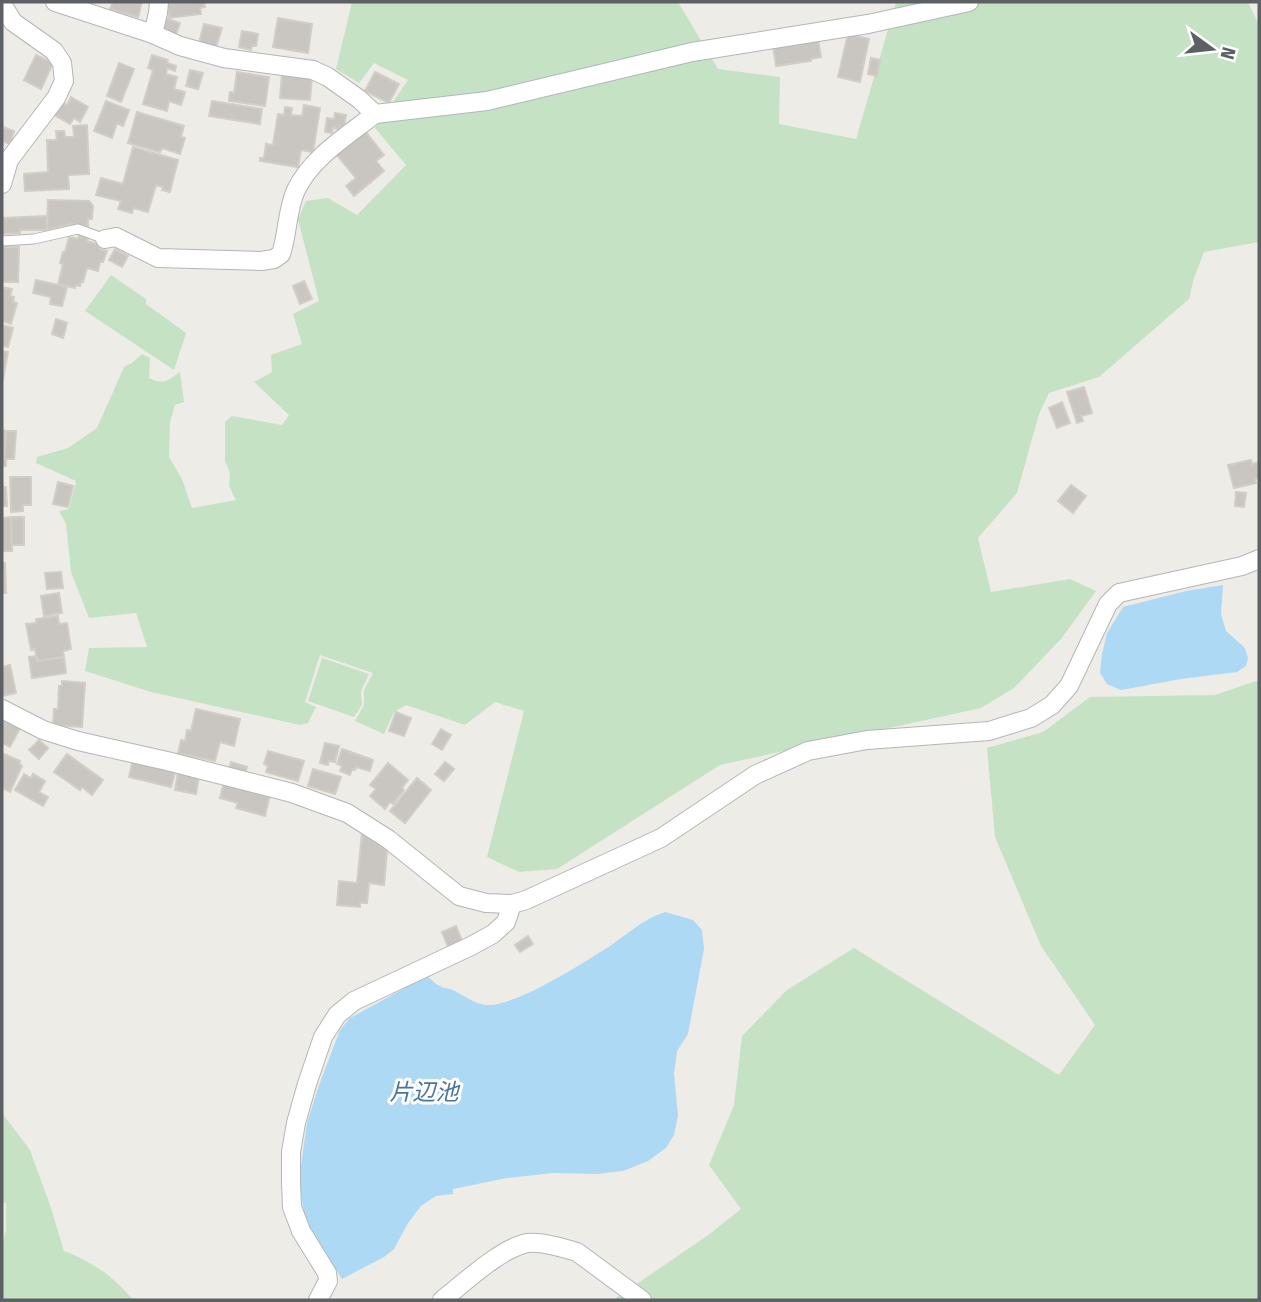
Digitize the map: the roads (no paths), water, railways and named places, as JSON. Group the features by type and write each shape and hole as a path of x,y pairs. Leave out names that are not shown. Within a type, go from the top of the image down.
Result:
{"street":[{"path":"55,2 153,34 180,46 224,58 313,70 328,77 375,114"},
{"path":"153,34 159,2"},
{"path":"105,239 116,237 158,258 261,261 274,259 281,254 296,189 320,157 375,114 487,101 692,52 868,24 969,2"},
{"path":"2,4 13,22 54,51 62,63 64,81 56,98 9,160 2,184"},
{"path":"2,709 43,730 78,741 292,793 347,813 387,839 459,896 486,903 512,904 661,838 755,775 808,751 867,740 989,731 1031,718 1052,705 1069,686 1108,604 1119,593 1242,566 1259,559"},
{"path":"318,1300 328,1281 327,1273 301,1231 292,1207 291,1152 307,1084 323,1037 337,1015 354,1001 493,934 506,922 512,904"},
{"path":"442,1300 500,1255 532,1242 577,1252 642,1300"}],"lane":[{"path":"2,241 34,239 78,229 105,239"}],"water":[{"path":"1223,585 1221,614 1226,631 1245,648 1248,658 1246,666 1237,672 1121,690 1107,684 1100,673 1102,654 1107,633 1123,607"},
{"name":"片辺池","path":"665,912 693,920 702,930 704,949 688,1034 677,1051 674,1074 678,1116 674,1135 666,1148 648,1161 623,1171 596,1174 553,1173 507,1178 453,1189 453,1194 436,1196 421,1206 394,1249 342,1279 305,1219 301,1194 301,1165 307,1123 319,1085 340,1030 350,1018 427,976 443,988 484,1005 517,998 551,982 643,922"}]}
